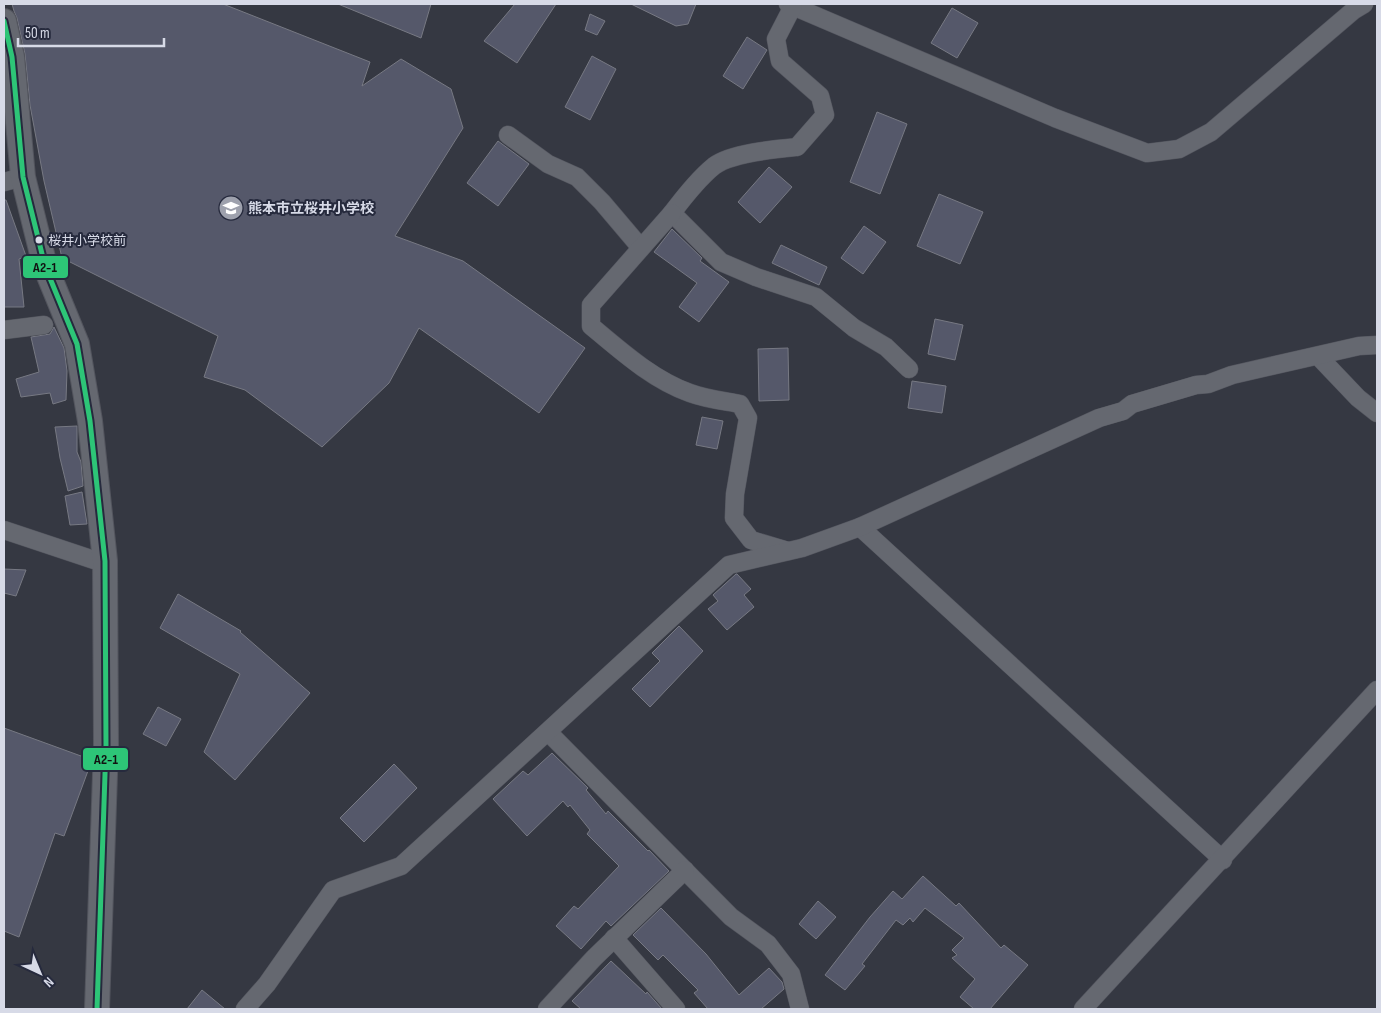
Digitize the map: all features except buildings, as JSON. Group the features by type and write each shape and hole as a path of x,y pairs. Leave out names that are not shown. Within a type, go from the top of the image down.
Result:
{"main road":[{"path":"4,21 12,57 13,179 76,344 90,421 105,561 106,744 97,1009"}],"street":[{"path":"789,552 751,540 734,518 734,494 748,418 740,404 691,393 668,383 632,360 591,326 591,305 688,193 715,166 737,157 766,149 797,147 825,115 820,96 780,61 776,39 790,5 1054,118 1147,153 1179,149 1211,132 1354,10 1364,4"},
{"path":"508,135 548,164 577,176 641,248"},
{"path":"672,213 721,262 756,277 816,297 854,328 886,347 909,369"},
{"path":"4,330 44,326"},
{"path":"245,1009 267,984 333,890 402,866 729,565 789,552 860,527 1099,418 1123,410 1132,404 1196,385 1208,384 1232,375 1359,346 1377,345"},
{"path":"1318,356 1358,398 1377,414"},
{"path":"860,527 1222,860"},
{"path":"4,530 97,561 105,561"},
{"path":"1083,1009 1377,690"},
{"path":"548,732 731,917 768,944 791,974 800,1009"},
{"path":"547,1009 614,938 685,870"},
{"path":"614,938 676,1009"}],"transit line":[{"name":"A2-1","path":"4,21 12,57 23,177 45,266 77,344 90,421 105,561 106,745 97,1009"}],"place":[{"name":"熊本市立桜井小学校","path":"231,208"},
{"name":"桜井小学校前","path":"39,240"}]}
